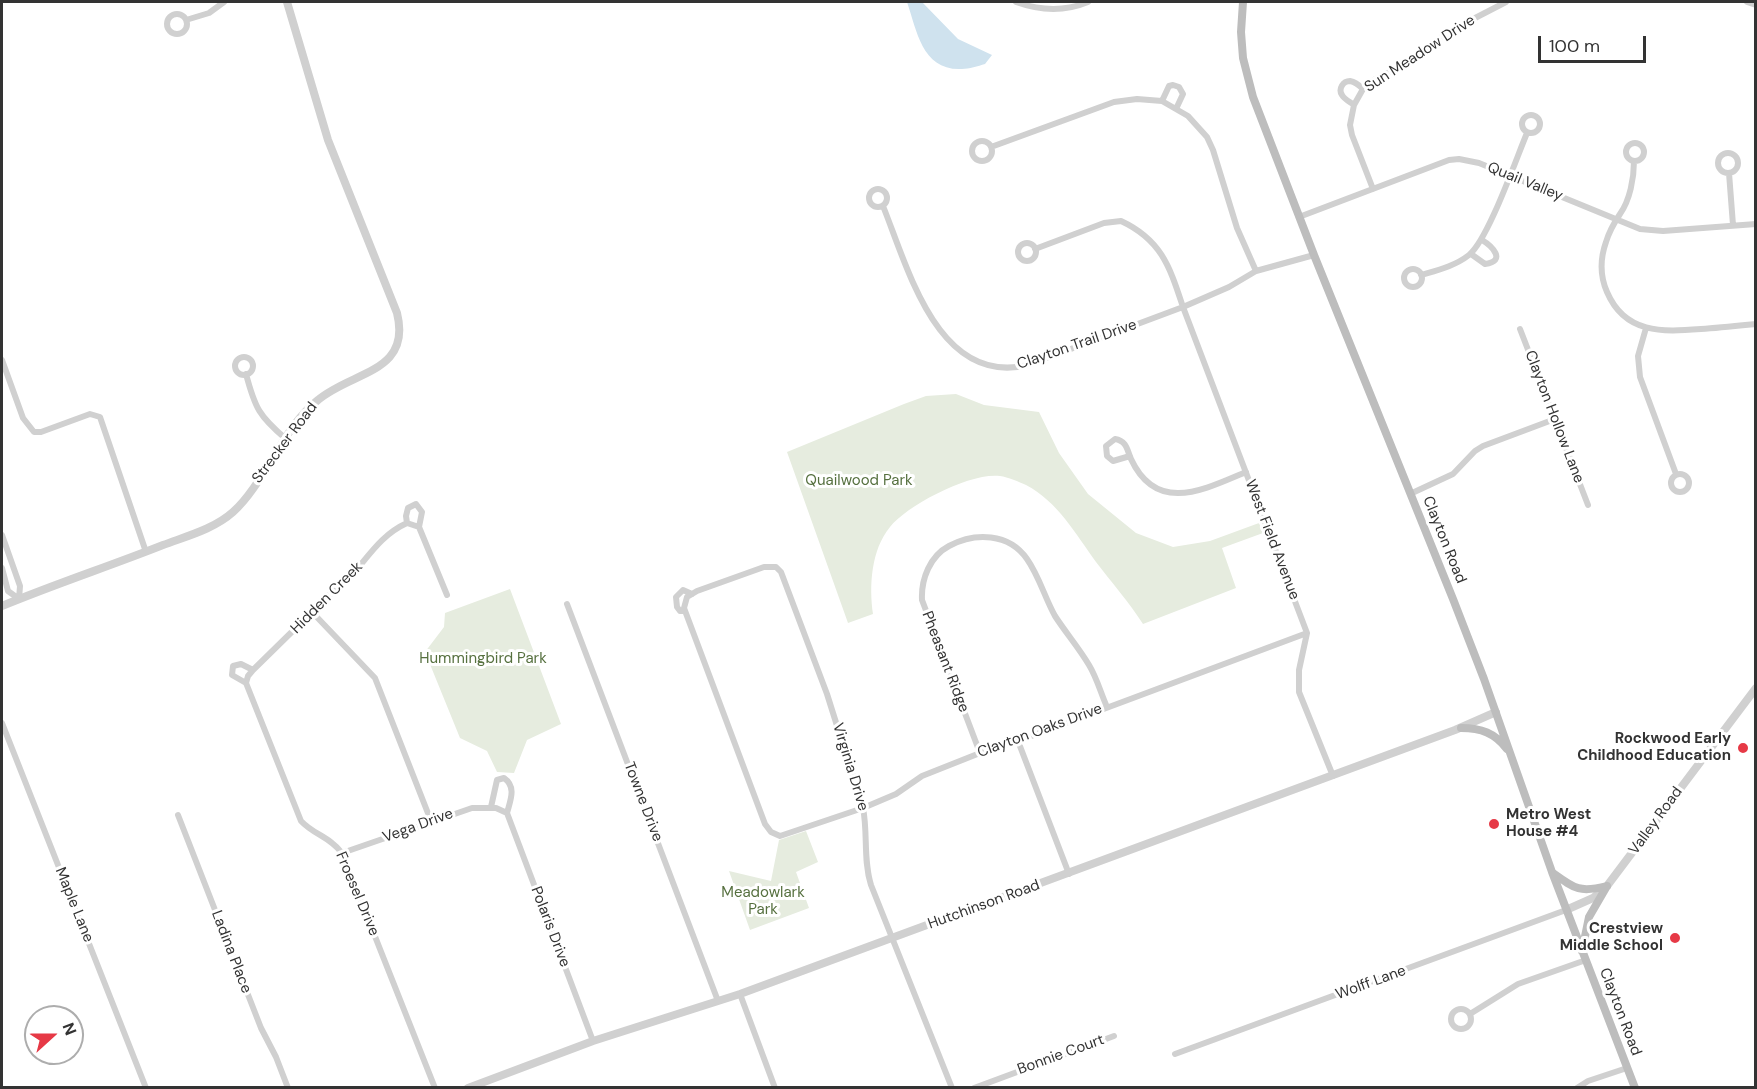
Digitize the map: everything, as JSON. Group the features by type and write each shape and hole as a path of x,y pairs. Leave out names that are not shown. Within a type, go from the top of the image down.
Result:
{"main road":[{"name":"Clayton Road","path":"1243,2 1241,32 1245,72 1253,97 1314,255 1454,599 1566,910 1635,1088"},
{"path":"1461,728 1482,730 1493,735 1510,753"},
{"path":"1552,872 1578,890 1593,890 1607,886"},
{"path":"1584,956 1589,916 1607,886"}],"street":[{"path":"186,20 209,13 223,2"},
{"name":"Strecker Road","path":"2,606 210,527 242,503 300,419 322,396 381,366 394,353 400,333 400,323 393,300 328,140 287,2"},
{"path":"1017,2 1050,10 1074,8 1088,2"},
{"name":"Sun Meadow Drive","path":"1373,189 1350,125 1354,105 1363,89 1374,80 1401,66 1446,33 1506,2"},
{"path":"1747,2 1755,5"},
{"path":"1354,105 1342,96 1340,90 1342,84 1353,82 1363,89"},
{"path":"1162,101 1169,86 1179,87 1183,94 1176,109"},
{"path":"992,147 1114,102 1137,99 1162,101 1197,124 1213,150 1238,228 1256,271"},
{"path":"1421,275 1456,264 1471,254 1482,240 1527,133"},
{"name":"Quail Valley","path":"1299,217 1449,160 1459,159 1479,163 1628,225 1651,231 1755,224"},
{"path":"1634,161 1630,189 1615,219 1603,253 1602,275 1610,299 1626,317 1646,328 1664,332 1755,324"},
{"path":"1729,173 1733,225"},
{"name":"Clayton Trail Drive","path":"883,206 920,298 946,338 960,352 985,364 1003,369 1028,365 1183,307 1229,287 1256,271 1314,255"},
{"name":"West Field Avenue","path":"1035,249 1104,223 1121,221 1142,234 1163,255 1307,633"},
{"path":"1471,254 1485,264 1493,262 1496,251 1482,240"},
{"path":"1646,328 1638,356 1640,377 1676,474"},
{"name":"Clayton Hollow Lane","path":"1520,329 1588,505"},
{"path":"2,360 23,418 34,432 41,432 90,414 100,417 146,552"},
{"path":"246,374 253,402 259,412 286,439"},
{"path":"1410,494 1453,474 1468,457 1483,446 1555,419"},
{"path":"1130,456 1113,461 1106,453 1106,446 1111,440 1119,439 1125,443 1130,456 1144,478 1163,490 1176,494 1199,492 1246,472"},
{"path":"417,525 407,524 406,516 408,508 416,504 422,512 417,525 447,595"},
{"name":"Hidden Creek","path":"246,683 253,670 362,563 377,544 394,530 407,524"},
{"path":"2,535 20,586 19,599"},
{"name":"Pheasant Ridge","path":"980,753 922,600 923,582 930,564 946,548 959,541 972,537 997,539 1008,542 1023,554 1057,619 1092,669 1107,707"},
{"name":"Virginia Drive","path":"776,835 767,829 685,611 680,611 676,607 676,597 683,590 692,594 764,567 776,567 782,572 827,694 863,808 866,824 867,872 952,1088"},
{"path":"2,568 8,591 19,599"},
{"path":"685,611 687,597 692,594"},
{"name":"Towne Drive","path":"567,604 718,1001"},
{"path":"312,612 375,678 431,821"},
{"path":"1307,633 1299,670 1299,692 1333,776"},
{"name":"Clayton Oaks Drive","path":"776,835 786,834 863,808 896,794 922,776 980,753 1307,633"},
{"name":"Froesel Drive","path":"253,670 241,664 232,666 232,675 246,683 301,821 309,828 329,838 342,853 435,1088"},
{"name":"Valley Road","path":"1566,910 1593,898 1607,886 1755,688"},
{"name":"Hutchinson Road","path":"468,1088 593,1041 740,994 1069,874 1461,728 1496,712"},
{"name":"Maple Lane","path":"2,723 146,1088"},
{"path":"1017,741 1069,874"},
{"name":"Polaris Drive","path":"494,808 497,780 504,778 510,783 512,790 507,813 593,1041"},
{"name":"Vega Drive","path":"342,853 471,808 494,808"},
{"path":"494,808 507,813"},
{"name":"Ladina Place","path":"178,815 261,1028 288,1088"},
{"name":"Wolff Lane","path":"1175,1054 1566,910"},
{"path":"1470,1014 1518,984 1584,956"},
{"path":"740,994 775,1088"},
{"name":"Bonnie Court","path":"974,1088 1114,1036"},
{"path":"1577,1088 1588,1081 1628,1068"}],"green space":[{"name":"Quailwood Park","path":"956,394 984,405 1039,412 1059,453 1088,494 1136,533 1173,547 1210,541 1259,523 1263,533 1222,548 1236,588 1143,624 1057,509 1026,485 1006,477 988,476 973,479 940,492 898,518 884,536 875,557 871,592 873,614 848,623 787,452 926,396"},
{"name":"Hummingbird Park","path":"510,589 561,724 527,740 514,773 497,772 487,751 460,738 425,652 444,627 445,613"},
{"name":"Meadowlark Park","path":"806,831 818,862 796,872 809,908 750,930 729,871 771,881 779,840"}],"water":[{"path":"907,2 922,2 958,39 992,55 985,64 962,69 949,68 938,63 923,47"}],"place":[{"name":"Rockwood Early Childhood Education","path":"1743,748"},
{"name":"Metro West House #4","path":"1494,824"},
{"name":"Crestview Middle School","path":"1675,938"}]}
